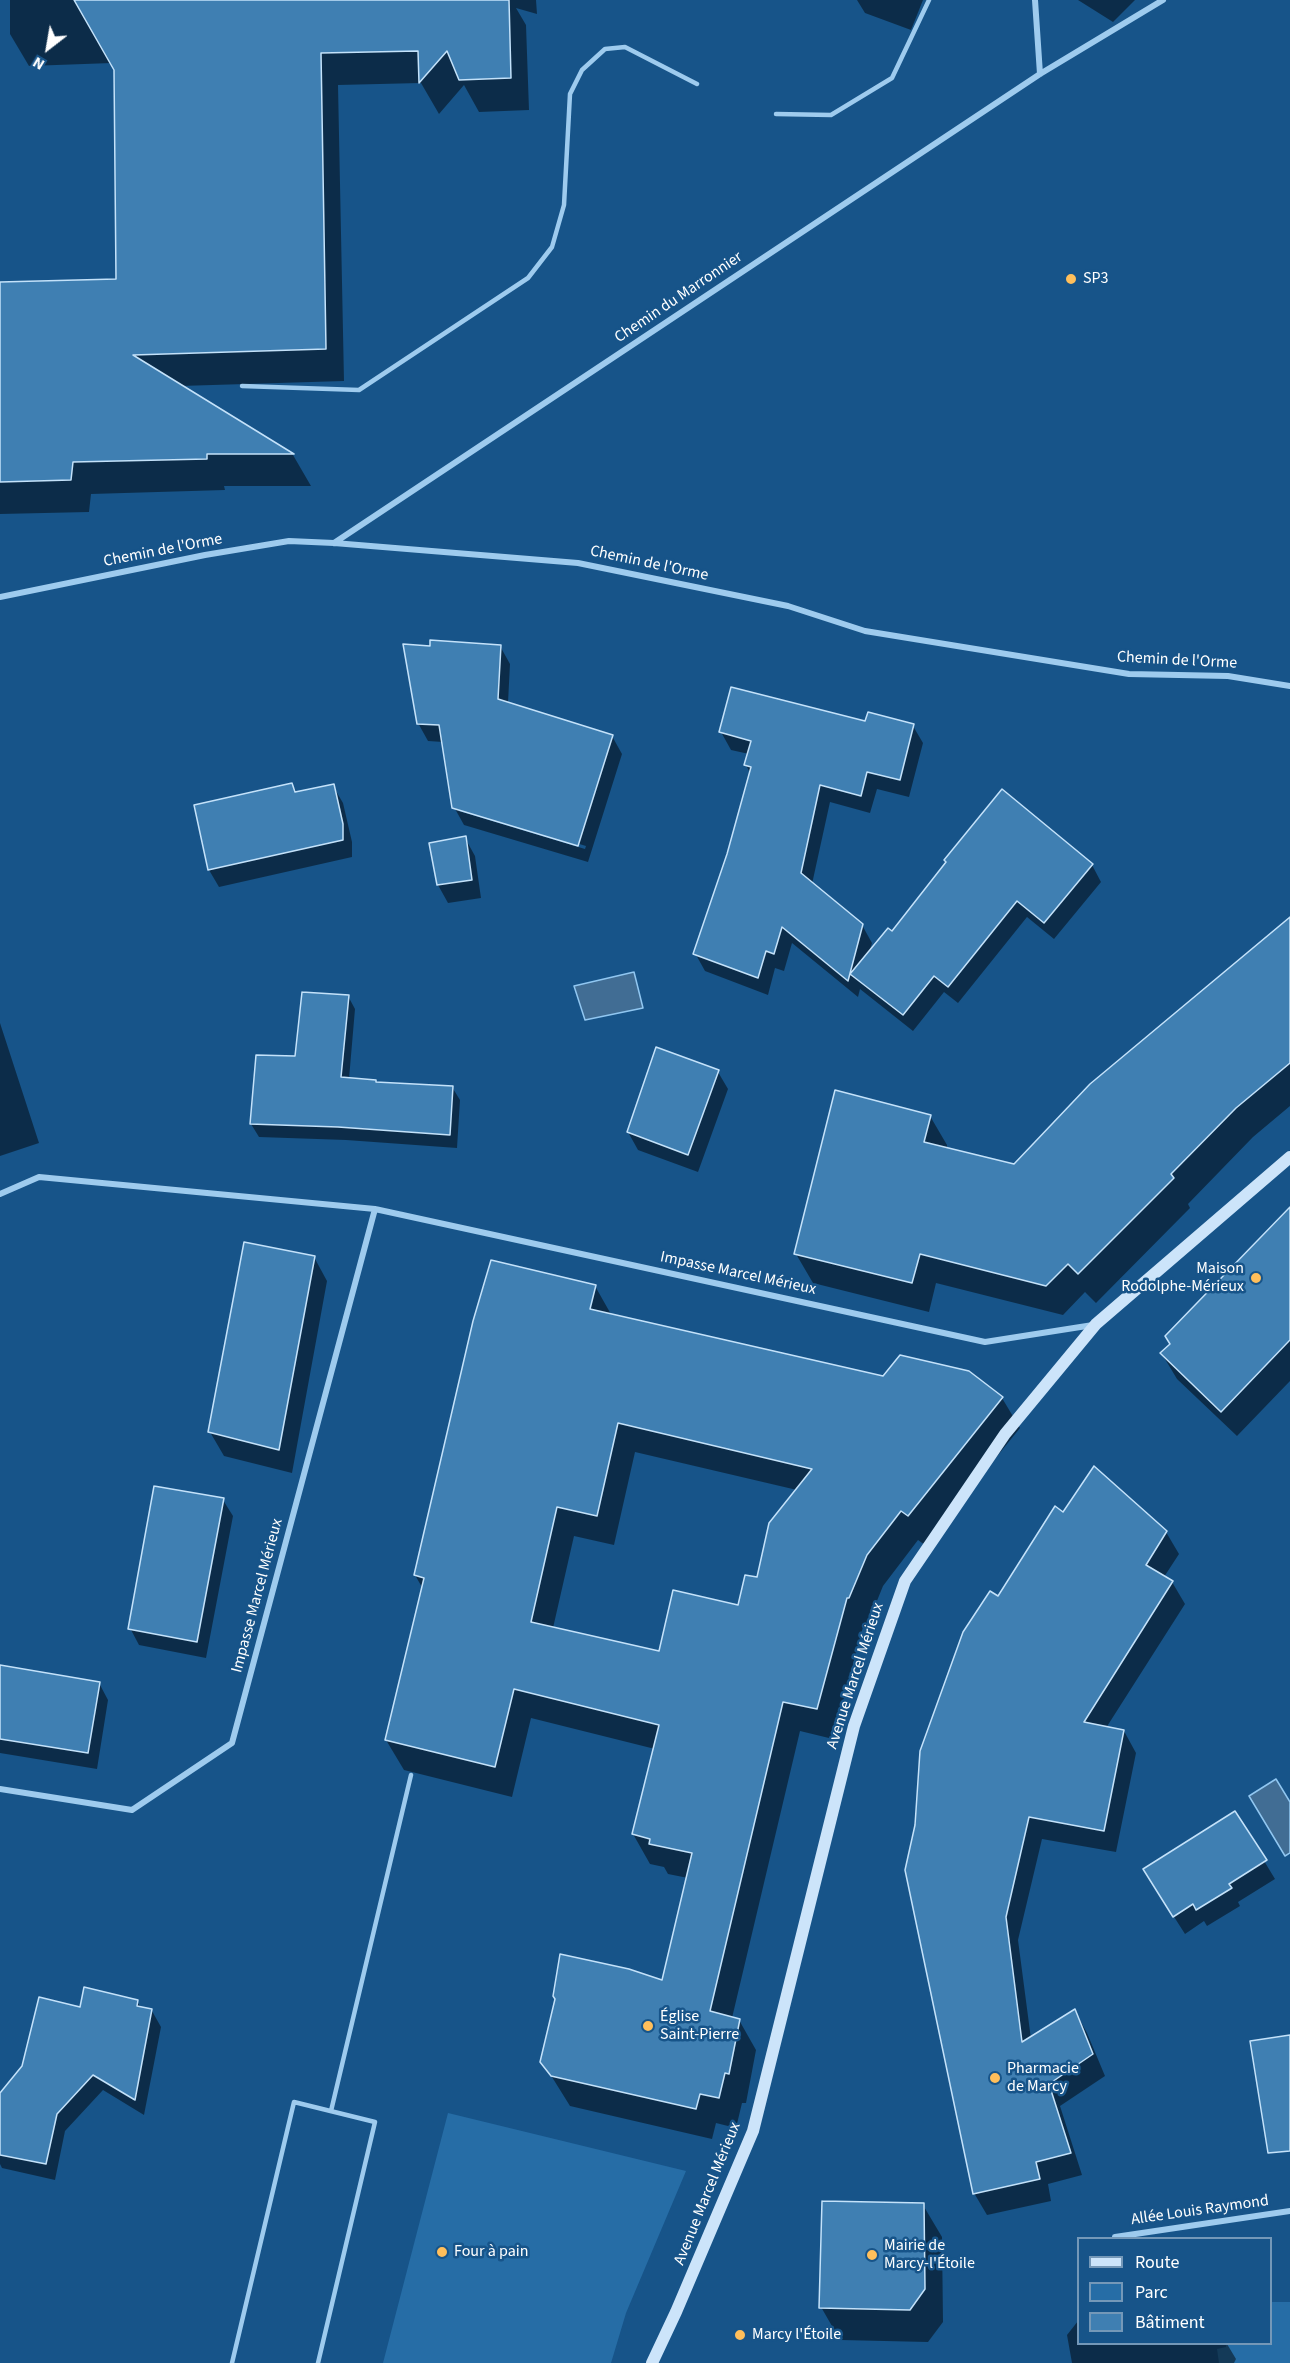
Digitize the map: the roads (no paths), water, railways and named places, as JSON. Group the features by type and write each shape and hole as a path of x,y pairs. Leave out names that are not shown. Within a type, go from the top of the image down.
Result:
{"main road":[{"name":"Avenue Marcel Mérieux","path":"652,2363 753,2131 854,1726 905,1581 1005,1434 1096,1324 1290,1157"}],"street":[{"path":"1035,0 1040,74"},
{"name":"Chemin du Marronnier","path":"334,543 1040,74 1163,0"},
{"name":"Chemin de l'Orme","path":"0,597 205,555 289,541 334,543 578,563 788,606 865,631 1129,674 1228,676 1290,686"},
{"name":"Impasse Marcel Mérieux","path":"0,1194 39,1177 375,1209 985,1342 1096,1324"},
{"name":"Impasse Marcel Mérieux","path":"0,1789 132,1810 232,1743 375,1209"},
{"name":"Allée Louis Raymond","path":"1114,2237 1290,2211"}],"lane":[{"path":"776,114 831,115 891,78 929,0"},
{"path":"242,386 359,390 528,278 552,248 564,205 570,94 582,70 605,49 625,47 697,84"},
{"path":"331,2111 411,1775"},
{"path":"232,2363 294,2102 375,2122 318,2363"}],"place":[{"name":"SP3","path":"1071,279"},
{"name":"Maison Rodolphe-Mérieux","path":"1256,1278"},
{"name":"Église Saint-Pierre","path":"648,2026"},
{"name":"Pharmacie de Marcy","path":"995,2078"},
{"name":"Four à pain","path":"442,2252"},
{"name":"Mairie de Marcy-l'Étoile","path":"872,2255"},
{"name":"Marcy l'Étoile","path":"740,2335"}]}
